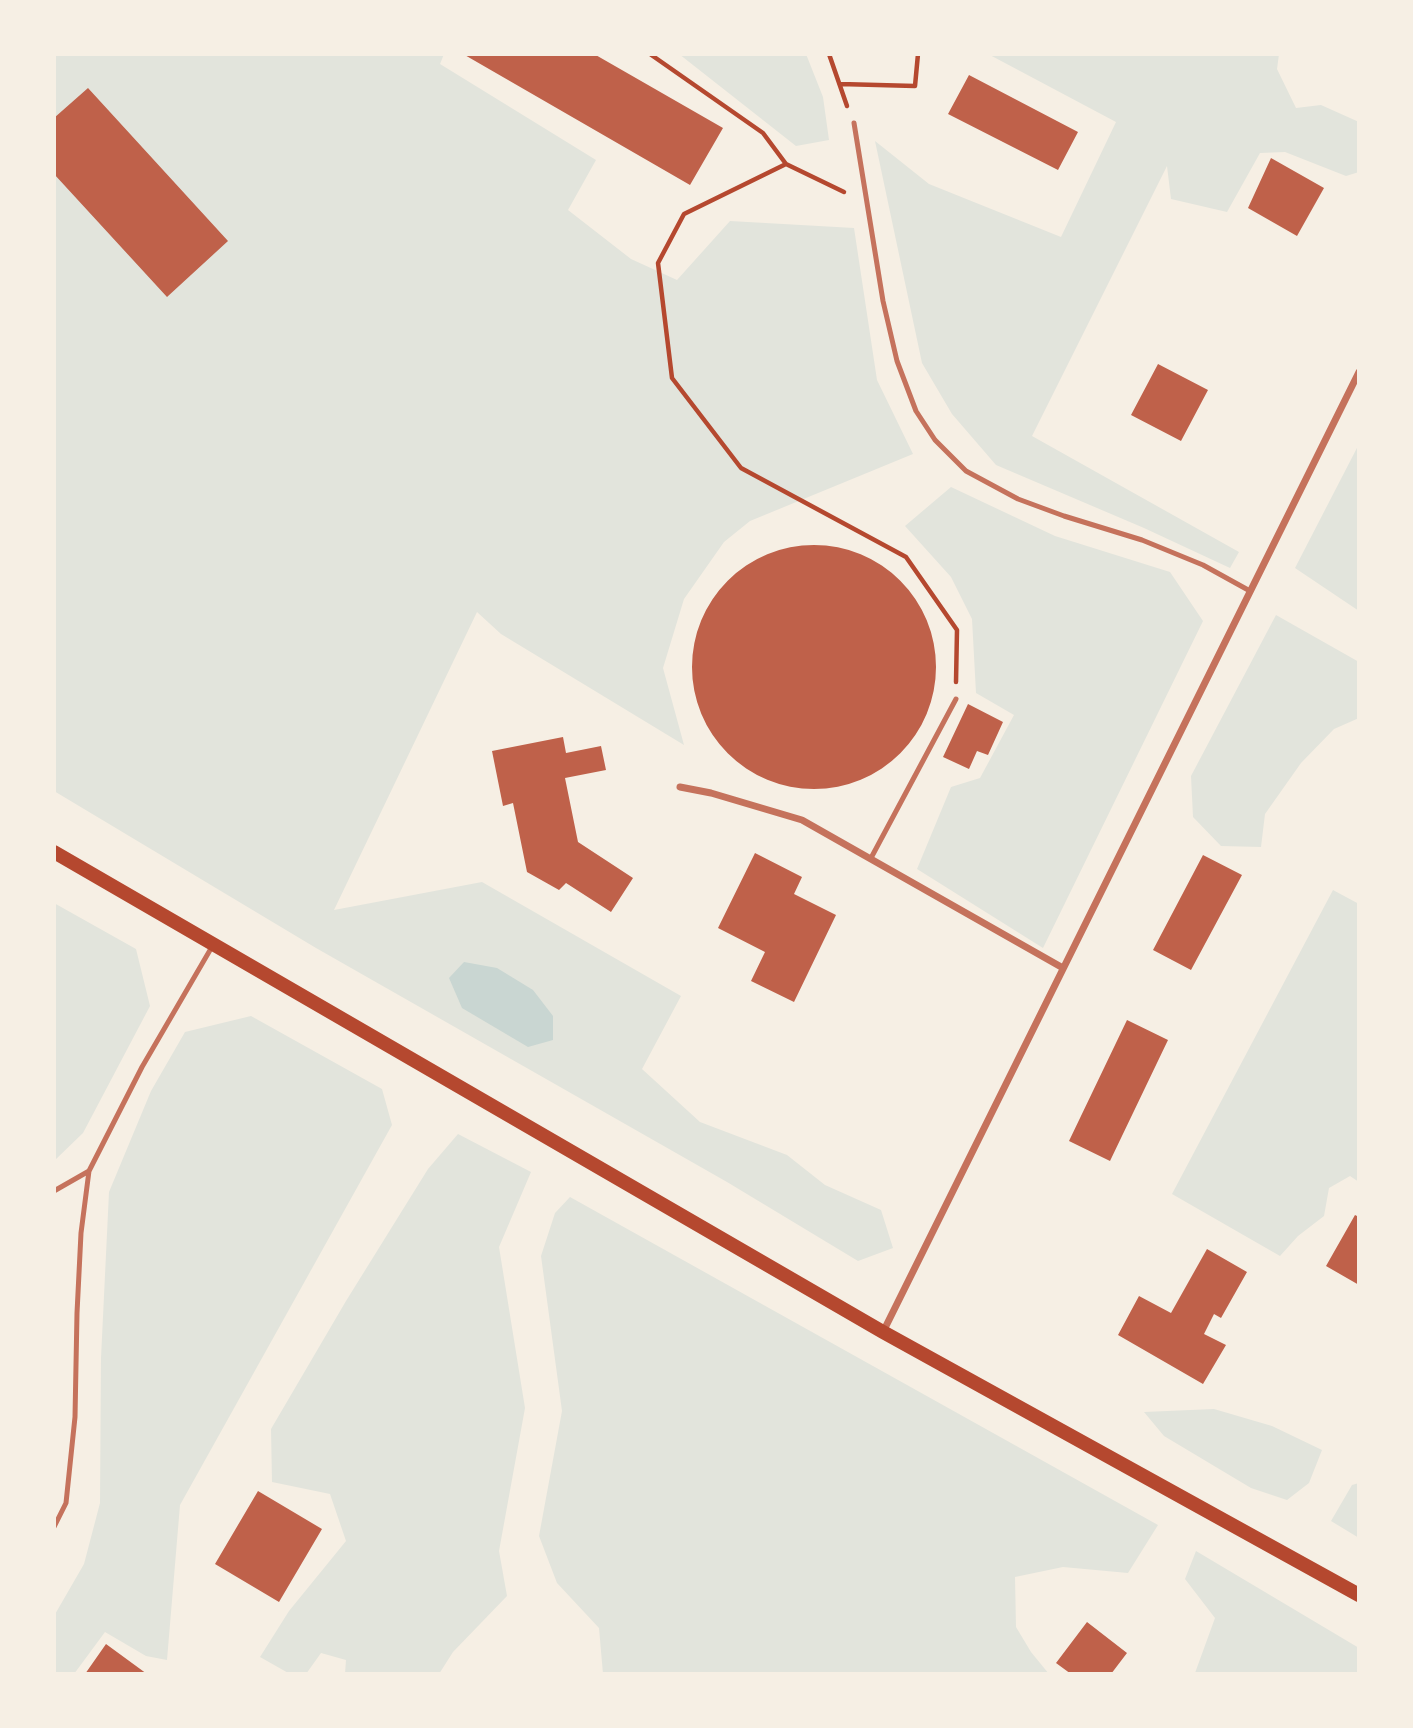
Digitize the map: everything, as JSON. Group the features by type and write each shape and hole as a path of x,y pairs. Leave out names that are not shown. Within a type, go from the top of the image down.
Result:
{"main road":[{"path":"54,852 883,1332 1359,1595"}],"street":[{"path":"883,1332 1359,372"},
{"path":"680,787 802,820 1063,968"}],"lane":[{"path":"854,123 883,301 897,361 916,411 935,440 966,471 1018,499 1142,540 1203,565 1250,591"},
{"path":"871,858 956,699"},
{"path":"54,1527 66,1503 74,1429 81,1233 89,1171 142,1067 213,944"},
{"path":"54,1191 89,1171"}],"path":[{"path":"650,54 763,132 786,164 867,203"},
{"path":"829,54 840,84 915,86 918,54"},
{"path":"786,164 684,214 658,263 671,378 740,468 906,557 957,630 956,699"}],"shaded area":[{"path":"54,54 444,54 440,64 596,160 568,210 631,259 677,280 730,221 854,228 877,380 913,454 750,521 724,542 684,599 663,668 684,745 501,634 477,612 334,910 482,882 681,996 642,1069 700,1122 787,1155 825,1185 881,1210 893,1248 858,1261 727,1182 316,948 54,791"},
{"path":"679,54 806,54 823,97 829,140 796,146"},
{"path":"988,54 1279,54 1277,69 1296,108 1321,105 1359,122 1359,172 1346,176 1285,152 1260,153 1227,212 1171,199 1167,166 1032,436 1239,552 1230,568 996,465 952,414 922,363 875,141 929,184 1061,237 1116,122"},
{"path":"1359,444 1359,611 1295,568"},
{"path":"951,487 1055,536 1170,572 1203,621 1043,948 917,869 951,787 980,778 1014,715 976,693 972,619 951,577 905,526"},
{"path":"1276,615 1359,662 1359,718 1334,729 1301,763 1265,814 1261,847 1221,846 1193,817 1191,776"},
{"path":"1333,890 1359,904 1359,1182 1350,1176 1329,1188 1324,1216 1298,1236 1280,1256 1172,1194"},
{"path":"54,903 136,949 150,1006 83,1133 54,1161"},
{"path":"464,962 497,968 533,990 553,1016 553,1040 528,1047 462,1008 449,978"},
{"path":"251,1016 382,1089 392,1125 180,1505 167,1660 146,1656 105,1632 74,1674 54,1674 54,1616 84,1564 100,1503 101,1358 109,1192 151,1091 185,1032"},
{"path":"458,1134 531,1172 499,1247 525,1408 499,1551 507,1596 453,1652 439,1674 345,1674 346,1660 321,1653 306,1674 290,1674 260,1657 289,1611 346,1541 330,1494 272,1482 271,1429 428,1169"},
{"path":"570,1197 1158,1525 1128,1573 1063,1567 1015,1577 1016,1627 1049,1674 603,1674 599,1628 557,1583 539,1536 562,1411 541,1256 555,1213"},
{"path":"1214,1409 1272,1426 1322,1450 1309,1483 1287,1500 1251,1488 1164,1436 1144,1412"},
{"path":"1359,1483 1359,1538 1331,1521 1352,1485"},
{"path":"1196,1551 1359,1648 1359,1674 1196,1674 1215,1618 1185,1579"}],"building":[{"path":"463,54 594,54 723,128 690,185"},
{"path":"969,75 1078,132 1058,170 948,114"},
{"path":"88,88 228,241 167,297 54,174 54,118"},
{"path":"1271,158 1324,188 1297,236 1248,208"},
{"path":"1158,364 1208,390 1181,441 1131,415"},
{"path":"802,545 826,545 872,559 908,589 927,620 934,643 934,691 922,725 892,761 872,775 849,784 826,789 802,789 756,775 720,745 706,725 697,702 692,679 692,655 706,609 736,573 756,559 779,550"},
{"path":"968,704 1003,722 988,755 977,751 969,769 943,757"},
{"path":"563,737 566,753 601,746 606,770 565,778 578,842 633,878 611,912 566,883 559,890 527,872 513,803 503,806 492,751"},
{"path":"755,853 802,877 794,894 836,915 794,1002 751,981 765,952 718,928"},
{"path":"1203,855 1242,875 1191,970 1153,950"},
{"path":"1127,1020 1168,1040 1110,1161 1069,1141"},
{"path":"1355,1215 1359,1217 1359,1285 1326,1266"},
{"path":"1207,1249 1247,1272 1221,1318 1214,1314 1204,1334 1226,1345 1203,1384 1118,1335 1139,1296 1171,1313"},
{"path":"258,1491 322,1529 279,1602 215,1564"},
{"path":"1087,1622 1127,1653 1111,1674 1071,1674 1056,1663"},
{"path":"106,1644 147,1674 85,1674"}]}
